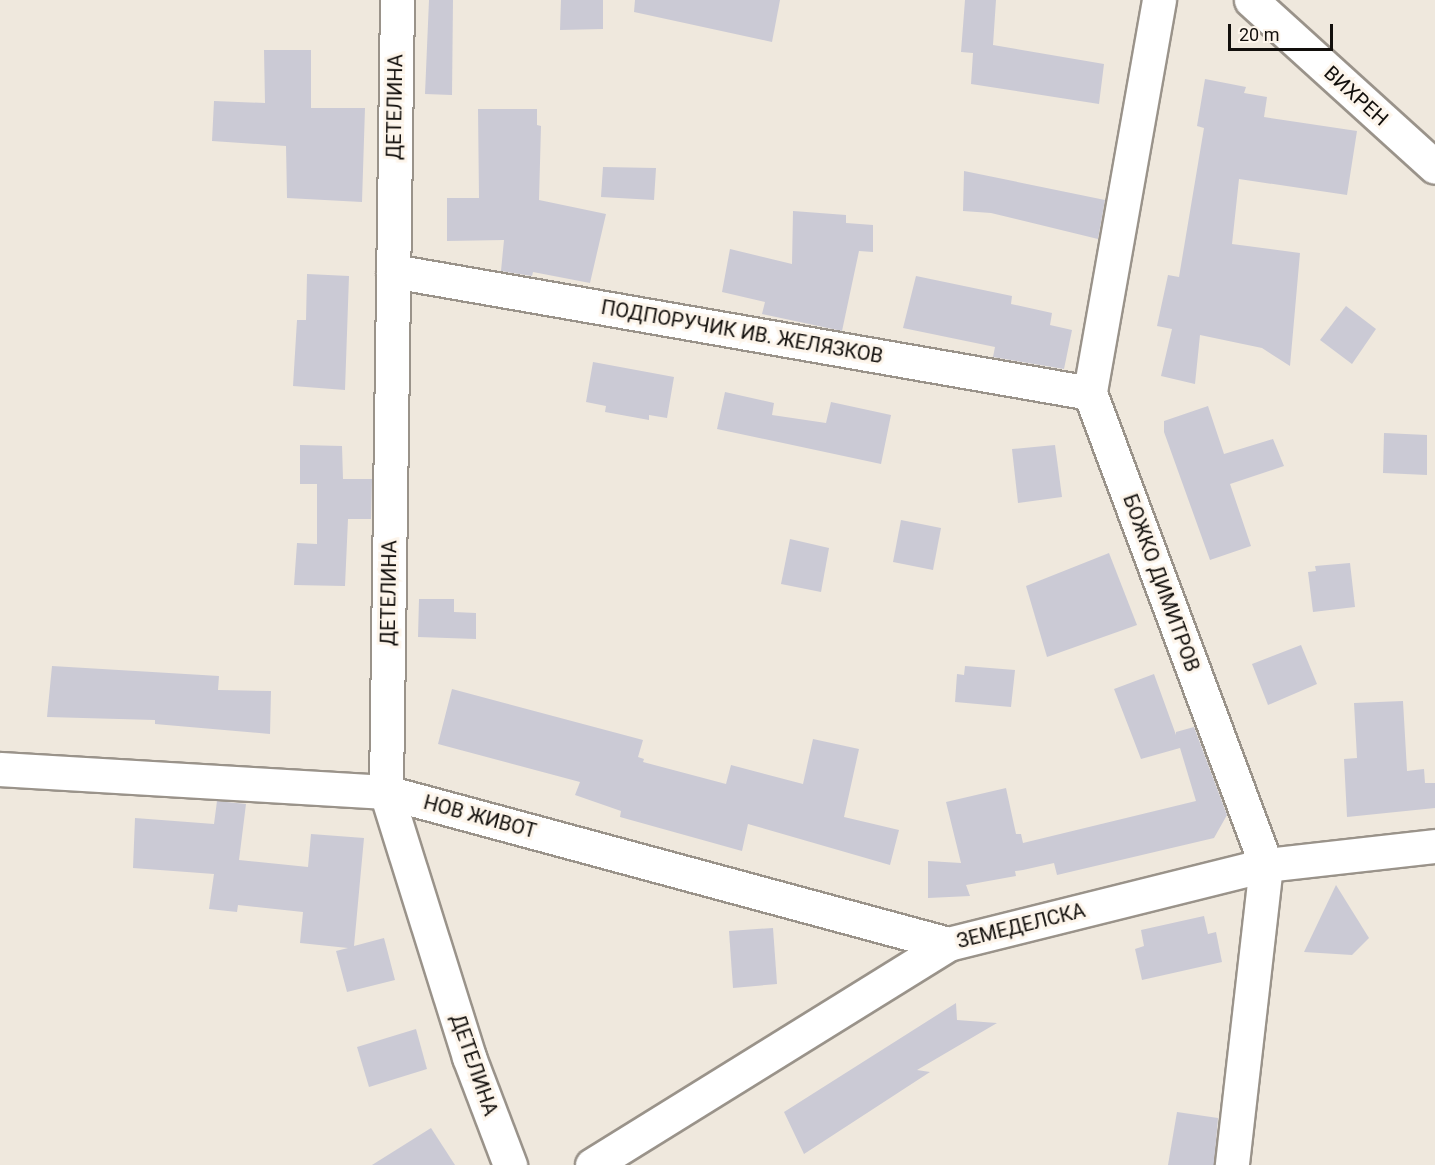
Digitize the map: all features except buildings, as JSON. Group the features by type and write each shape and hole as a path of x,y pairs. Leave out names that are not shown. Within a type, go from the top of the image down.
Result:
{"street":[{"name":"ДЕТЕЛИНА","path":"397,0 386,792 469,1057 510,1165"},
{"path":"1090,393 1160,0"},
{"name":"ВИХРЕН","path":"1251,0 1435,167"},
{"name":"ПОДПОРУЧИК ИВ. ЖЕЛЯЗКОВ","path":"393,271 1090,393"},
{"name":"БОЖКО ДИМИТРОВ","path":"1090,393 1266,865 1232,1165"},
{"name":"НОВ ЖИВОТ","path":"0,770 386,792 948,944"},
{"name":"ЗЕМЕДЕЛСКА","path":"592,1165 948,944 1266,865 1435,846"}]}
